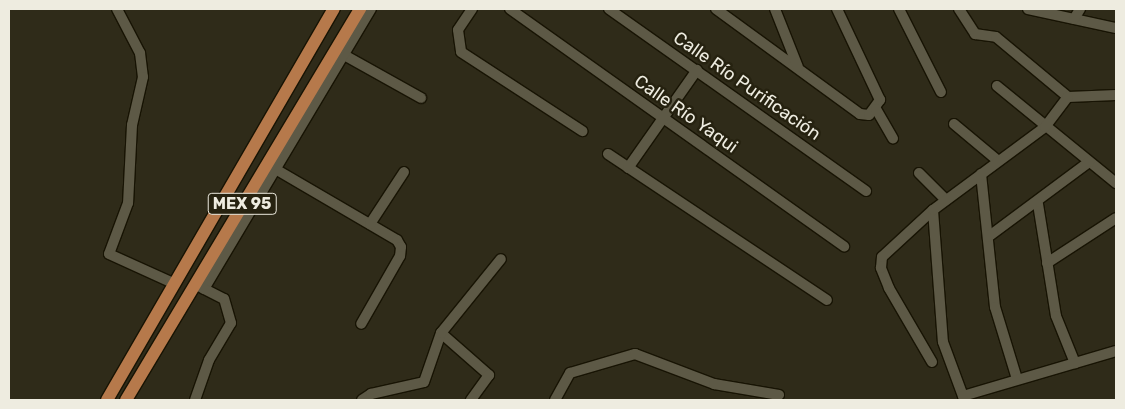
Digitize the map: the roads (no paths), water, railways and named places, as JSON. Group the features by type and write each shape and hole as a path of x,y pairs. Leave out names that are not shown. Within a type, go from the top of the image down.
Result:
{"main road":[{"name":"MEX 95","path":"107,400 172,283 334,9"},
{"name":"MEX 95","path":"126,400 199,287 360,9"}],"street":[{"path":"117,9 140,53 143,77 133,117 128,203 109,254 172,283"},
{"path":"195,400 208,360 231,323 224,299 199,287 277,170 346,56 371,9"},
{"path":"472,9 457,41 461,52 582,131"},
{"name":"Calle Río Yaqui","path":"510,9 844,246"},
{"name":"Calle Río Purificación","path":"609,9 866,191"},
{"path":"716,9 860,114 876,108 880,100 837,9"},
{"path":"775,9 798,67"},
{"path":"899,9 941,92"},
{"path":"959,9 975,34 996,38 1068,97 1116,95"},
{"path":"1028,9 1116,28"},
{"path":"1074,19 1080,9"},
{"path":"346,56 421,98"},
{"path":"628,168 697,70"},
{"path":"997,86 1116,183"},
{"path":"932,362 881,268 882,257 891,245 933,210 997,160 1045,127 1068,97"},
{"path":"876,108 893,138"},
{"path":"954,124 997,160"},
{"path":"608,154 827,300"},
{"path":"988,237 1038,204 1089,162"},
{"path":"277,170 397,240 400,256 361,324"},
{"path":"370,224 404,172"},
{"path":"918,172 946,200"},
{"path":"981,174 994,307 1017,380"},
{"path":"1038,204 1056,316 1075,362"},
{"path":"933,210 943,342 963,396 1116,351"},
{"path":"1047,263 1116,218"},
{"path":"362,400 371,394 424,382 441,333 501,259"},
{"path":"441,333 489,375 471,400"},
{"path":"555,400 570,373 634,354 714,384 779,395"}]}
